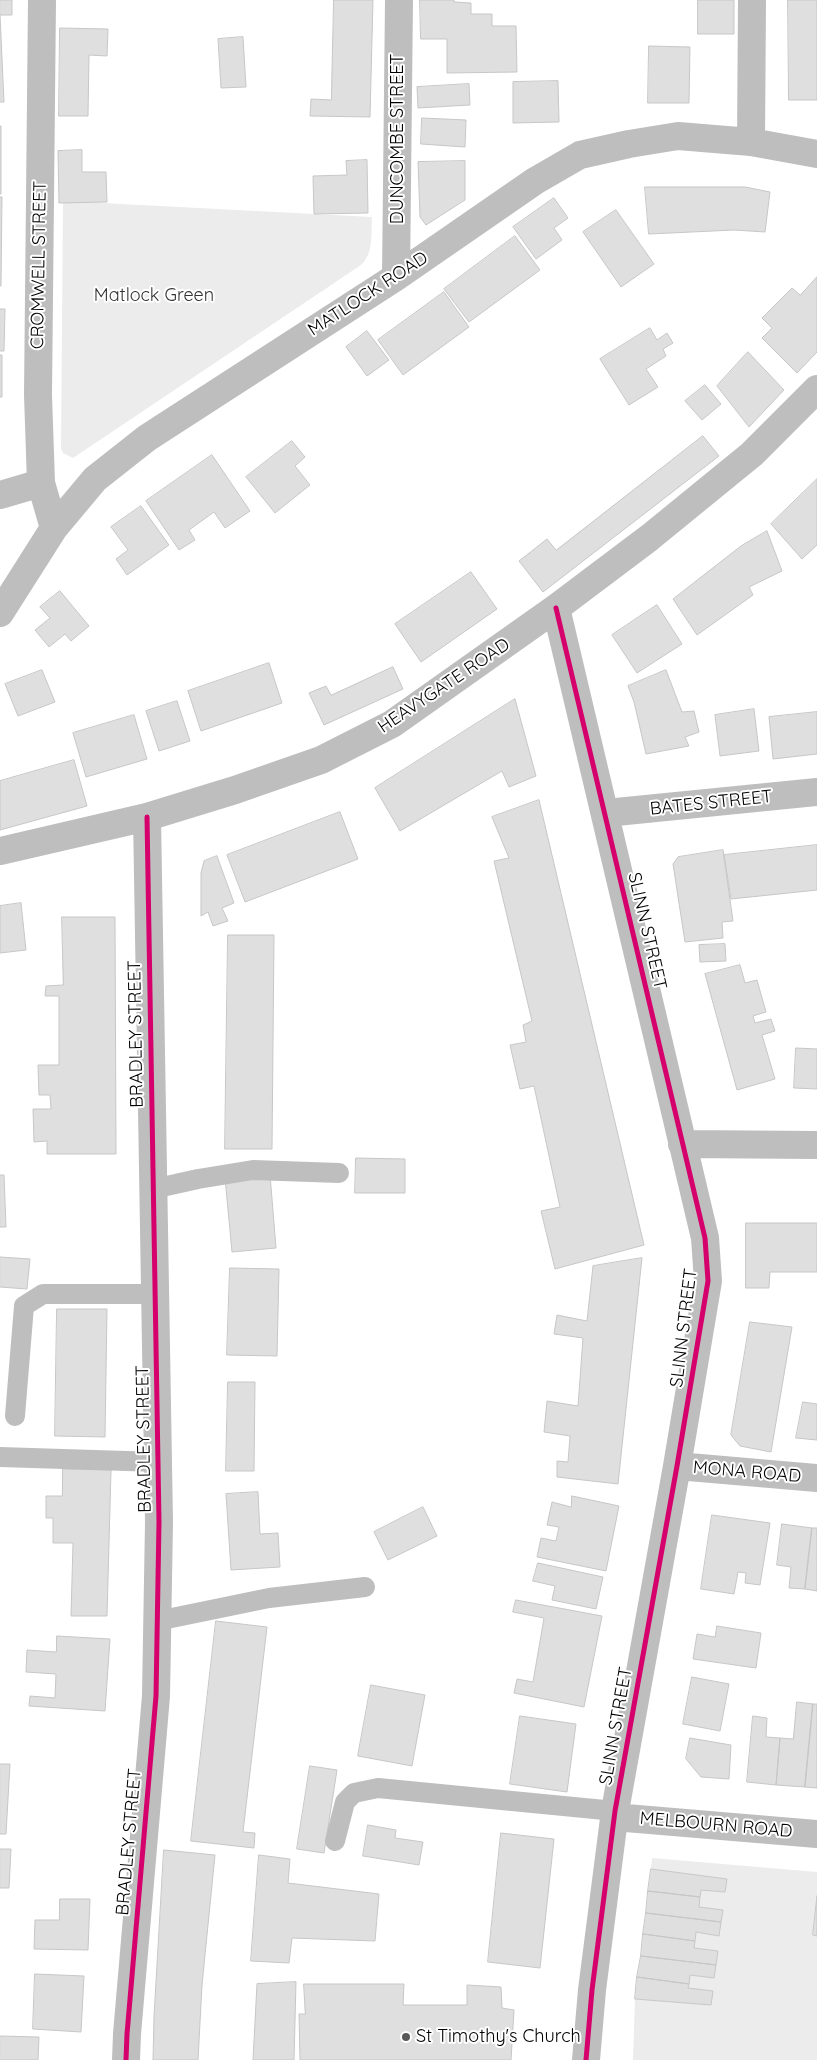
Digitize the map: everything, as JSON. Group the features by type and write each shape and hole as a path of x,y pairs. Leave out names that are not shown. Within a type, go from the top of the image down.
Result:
{"street":[{"name":"CROMWELL STREET","path":"42,0 38,395 41,483 54,528"},
{"name":"DUNCOMBE STREET","path":"396,277 399,0"},
{"path":"751,142 752,0"},
{"name":"MATLOCK ROAD","path":"0,613 54,528 95,479 147,438 396,277 535,181 580,154 678,136 751,142 817,154"},
{"name":"HEAVYGATE ROAD","path":"0,851 147,817 321,760 392,724 556,608 649,538 752,454 817,389"},
{"path":"0,495 41,483"},
{"name":"SLINN STREET","path":"556,608 705,1238 708,1281 615,1814 592,1990 586,2060"},
{"name":"BATES STREET","path":"606,813 817,792"},
{"name":"BRADLEY STREET","path":"126,2060 156,1696 159,1522 147,817"},
{"path":"682,1144 817,1145"},
{"name":"MONA ROAD","path":"677,1466 817,1478"},
{"name":"MELBOURN ROAD","path":"615,1814 817,1834"}],"lane":[{"path":"153,1189 253,1170 339,1173"},
{"path":"15,1416 24,1306 43,1294 155,1294"},
{"path":"0,1457 158,1462"},
{"path":"157,1621 269,1598 365,1587"},
{"path":"336,1841 345,1802 354,1793 378,1788 615,1814"}],"green space":[{"name":"Matlock Green","path":"63,201 372,217 370,249 361,265 73,458 63,453 61,448"},
{"path":"652,1858 817,1872 817,1896 813,1935 817,1936 817,2060 633,2060 635,1999 711,2005 712,1991 688,1988 690,1975 714,1978 718,1951 694,1948 696,1932 719,1935 722,1910 699,1907 701,1890 724,1892 727,1879 651,1869"}],"building":[{"path":"0,0 12,0 12,15 0,15"},
{"path":"334,0 373,0 370,117 310,116 311,99 331,100"},
{"path":"420,0 454,0 454,2 471,3 471,14 492,14 492,26 516,26 517,72 447,73 447,39 421,39"},
{"path":"698,0 734,0 734,34 698,34"},
{"path":"788,0 817,0 817,100 789,100"},
{"path":"0,15 4,102 0,102"},
{"path":"60,28 108,29 107,56 89,55 88,116 59,116"},
{"path":"243,37 246,87 221,88 218,39"},
{"path":"649,46 690,47 689,103 648,103"},
{"path":"558,81 559,122 513,123 513,82"},
{"path":"469,84 470,105 418,108 417,87"},
{"path":"422,118 466,120 465,147 421,144"},
{"path":"1,126 1,194 0,194"},
{"path":"82,150 82,172 106,172 107,202 59,203 58,151"},
{"path":"367,160 368,213 314,214 313,176 347,175 346,161"},
{"path":"465,161 465,200 426,225 420,217 418,162"},
{"path":"645,187 745,187 770,192 765,232 734,230 649,234"},
{"path":"0,197 2,197 1,286 0,286"},
{"path":"554,198 568,218 554,228 562,240 536,259 513,227"},
{"path":"616,210 654,264 621,287 583,232"},
{"path":"515,236 540,270 469,322 444,289"},
{"path":"817,277 817,352 797,373 762,338 772,328 762,318 792,288 800,295"},
{"path":"444,292 469,327 403,375 378,340"},
{"path":"0,309 5,309 4,351 0,351"},
{"path":"650,328 657,340 667,333 673,343 663,349 666,356 646,369 658,387 629,405 600,359"},
{"path":"367,331 389,360 367,376 346,347"},
{"path":"748,352 784,390 749,427 717,386"},
{"path":"0,355 2,355 2,397 0,397"},
{"path":"705,385 721,404 702,420 685,401"},
{"path":"703,436 719,456 543,592 519,561 547,539 556,550"},
{"path":"292,441 305,457 295,466 310,485 275,513 246,477"},
{"path":"212,455 250,511 225,528 214,512 189,530 195,540 179,550 146,501"},
{"path":"817,479 817,545 802,559 771,524"},
{"path":"141,506 169,545 127,575 116,559 128,550 111,527"},
{"path":"767,531 782,571 749,587 753,595 697,635 673,599 741,546"},
{"path":"471,572 497,609 421,662 395,624"},
{"path":"60,591 89,626 71,641 65,634 49,647 35,630 50,618 40,607"},
{"path":"657,605 682,644 637,673 612,635"},
{"path":"269,663 282,703 201,731 188,691"},
{"path":"393,667 403,689 324,725 309,693 326,686 331,695"},
{"path":"42,670 55,702 18,716 5,684"},
{"path":"666,670 682,712 694,711 699,732 685,737 689,746 646,754 634,702 628,686"},
{"path":"515,699 536,776 509,787 502,771 400,831 375,788"},
{"path":"177,701 190,741 159,751 146,711"},
{"path":"754,709 759,751 720,756 715,715"},
{"path":"817,712 817,754 773,759 769,717"},
{"path":"134,715 147,759 86,777 73,733"},
{"path":"74,760 87,806 0,830 0,781"},
{"path":"539,800 644,1245 555,1269 541,1211 560,1207 534,1086 520,1089 510,1045 526,1042 523,1025 532,1021 494,861 509,858 492,817"},
{"path":"340,812 358,859 245,902 227,855"},
{"path":"817,845 817,890 731,899 724,855"},
{"path":"723,850 733,921 722,922 723,938 685,942 673,864 678,857"},
{"path":"217,856 234,903 222,908 228,921 213,926 208,912 201,916 201,873 204,861"},
{"path":"21,903 26,950 0,953 0,906"},
{"path":"62,917 115,917 116,1154 47,1154 47,1141 34,1142 33,1109 51,1109 50,1095 39,1095 38,1065 59,1065 59,996 45,996 46,986 63,985"},
{"path":"228,935 274,935 272,1149 225,1149"},
{"path":"725,944 726,961 700,962 699,945"},
{"path":"740,965 745,983 757,980 766,1012 753,1016 755,1023 771,1019 775,1031 762,1035 775,1079 737,1090 705,974"},
{"path":"796,1048 817,1049 817,1089 794,1088"},
{"path":"356,1158 405,1159 405,1193 355,1193"},
{"path":"270,1174 276,1248 232,1252 225,1178"},
{"path":"0,1175 4,1175 6,1227 0,1227"},
{"path":"746,1223 817,1223 817,1272 770,1272 769,1288 746,1288"},
{"path":"0,1257 30,1259 27,1289 0,1287"},
{"path":"642,1258 618,1484 557,1477 557,1461 568,1462 570,1436 544,1432 547,1401 578,1406 583,1338 554,1334 557,1315 587,1321 593,1266"},
{"path":"230,1268 279,1269 277,1356 227,1355"},
{"path":"57,1309 107,1309 105,1437 55,1436"},
{"path":"750,1322 792,1327 771,1452 740,1446 731,1435"},
{"path":"228,1382 255,1382 254,1471 226,1471"},
{"path":"803,1402 817,1404 817,1440 796,1438"},
{"path":"63,1469 111,1470 107,1616 71,1616 73,1543 53,1543 53,1518 46,1518 46,1496 62,1496"},
{"path":"258,1492 260,1534 278,1533 280,1567 231,1570 226,1494"},
{"path":"572,1496 619,1506 606,1571 537,1557 541,1538 556,1541 559,1527 547,1525 552,1502 571,1507"},
{"path":"423,1507 437,1536 388,1560 374,1532"},
{"path":"712,1515 770,1523 760,1585 745,1583 746,1573 738,1572 734,1594 701,1589"},
{"path":"782,1524 812,1528 805,1589 789,1588 791,1567 777,1565"},
{"path":"812,1528 817,1528 817,1591 805,1589"},
{"path":"538,1563 603,1577 596,1609 552,1600 555,1586 533,1581"},
{"path":"516,1600 602,1616 584,1707 514,1693 517,1679 533,1682 544,1618 513,1612"},
{"path":"216,1621 267,1627 243,1832 255,1833 254,1848 191,1841"},
{"path":"717,1626 761,1633 756,1668 693,1659 697,1634 715,1637"},
{"path":"57,1636 110,1639 105,1711 29,1706 30,1696 55,1698 56,1674 26,1672 27,1650 56,1652"},
{"path":"692,1677 729,1684 720,1731 683,1724"},
{"path":"371,1685 425,1695 412,1766 358,1756"},
{"path":"797,1702 813,1704 805,1787 776,1785 780,1738 793,1739"},
{"path":"813,1704 817,1704 817,1788 805,1787"},
{"path":"520,1716 576,1724 567,1792 510,1784"},
{"path":"753,1716 767,1718 766,1737 780,1738 776,1785 747,1782"},
{"path":"690,1738 731,1745 729,1779 701,1777 686,1759"},
{"path":"0,1764 10,1764 6,1834 0,1834"},
{"path":"310,1766 337,1770 324,1853 297,1849"},
{"path":"368,1825 396,1830 395,1838 423,1842 419,1865 363,1856"},
{"path":"501,1833 554,1839 540,1968 488,1962"},
{"path":"0,1849 11,1849 9,1888 0,1888"},
{"path":"164,1850 215,1855 202,1985 198,2060 153,2060"},
{"path":"259,1855 290,1859 288,1883 379,1894 375,1941 292,1938 289,1963 251,1961"},
{"path":"651,1869 727,1879 725,1892 701,1890 700,1897 648,1891"},
{"path":"648,1891 700,1897 699,1907 723,1910 721,1922 646,1913"},
{"path":"817,1896 817,1936 813,1935"},
{"path":"60,1899 90,1899 88,1950 34,1949 35,1920 59,1920"},
{"path":"646,1913 721,1922 719,1936 696,1932 695,1941 643,1934"},
{"path":"643,1934 695,1941 694,1948 718,1951 716,1965 641,1956"},
{"path":"641,1956 716,1965 714,1978 690,1975 689,1984 637,1977"},
{"path":"35,1974 84,1976 81,2032 33,2029"},
{"path":"637,1977 689,1984 688,1988 713,1991 711,2005 635,1999"},
{"path":"296,1982 294,2060 253,2060 257,1984"},
{"name":"St Timothy's Church","path":"304,1984 404,1984 403,2005 467,2005 467,1985 501,1987 502,2008 514,2010 511,2060 300,2060 299,2014 305,2014"},
{"path":"0,2036 39,2037 38,2060 0,2060"}],"cycle path":[{"path":"556,608 705,1238 708,1281 615,1811 592,1990 586,2060"},
{"path":"126,2060 156,1696 159,1522 147,817"}],"place":[{"name":"St Timothy's Church","path":"406,2037"}]}
